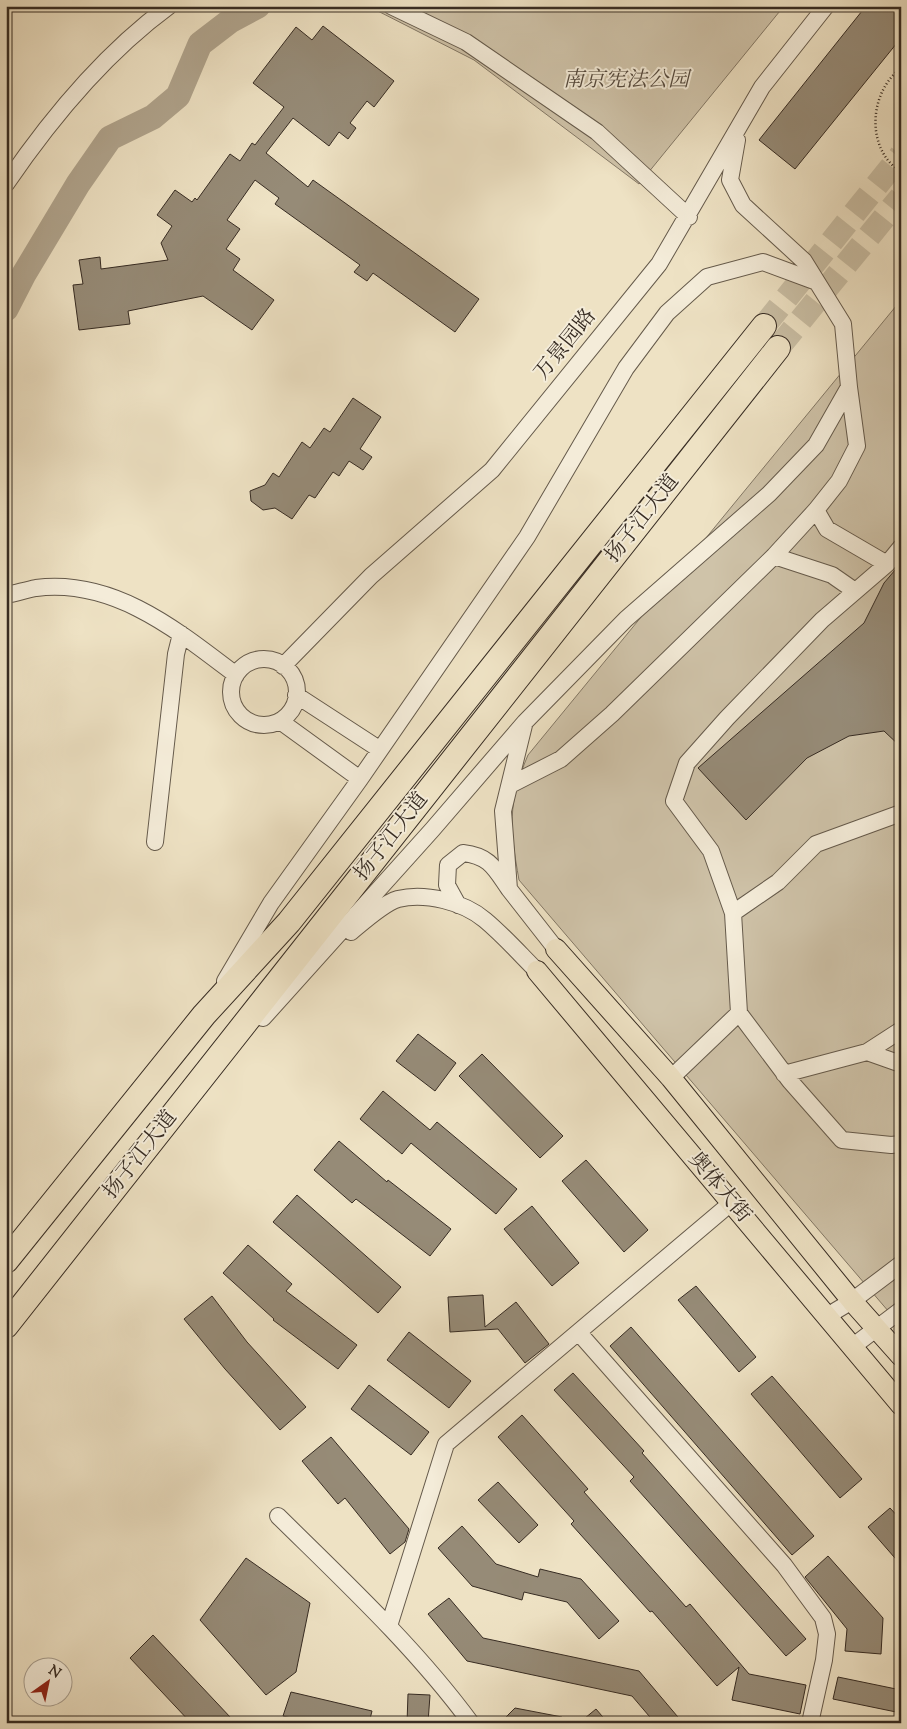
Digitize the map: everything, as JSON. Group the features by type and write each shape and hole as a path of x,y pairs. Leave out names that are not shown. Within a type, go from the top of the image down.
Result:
{"highway":[{"name":"扬子江大道","path":"6,1260 204,1015 290,922 764,326"},
{"name":"扬子江大道","path":"6,1326 778,348"}],"main road":[{"name":"奥体大街","path":"556,949 671,1078 852,1301 901,1356"},
{"name":"奥体大街","path":"537,971 901,1405"}],"street":[{"path":"6,184 76,93 139,28 169,6"},
{"path":"391,6 466,42 597,132 688,217"},
{"name":"万景园路","path":"283,666 371,576 492,470 659,264 762,87 826,6"},
{"path":"510,784 561,759 612,714 774,556 816,510 839,481 857,446 843,324 804,261 743,205 730,180 739,128"},
{"path":"204,1015 271,903 360,779 527,537 626,368 668,313 706,277 762,262 817,282"},
{"path":"139,1158 295,981 432,830 525,722 626,619 769,494 816,445 849,387"},
{"path":"816,510 828,530 887,564"},
{"path":"901,547 887,564 822,620 727,718 687,763 674,801 711,851 733,912 739,1013 784,1074 842,1140 892,1145 901,1144"},
{"path":"774,556 832,575 855,591"},
{"path":"6,595 37,588 96,592 136,607 180,634 236,675"},
{"path":"155,842 176,654 180,634"},
{"path":"263,659 274,661 283,666 296,684 296,695 291,710 280,721 270,724 248,721 240,715 231,696 231,685 236,675 247,664 263,659"},
{"path":"296,695 380,749"},
{"path":"280,721 360,779"},
{"path":"510,889 504,811 525,722"},
{"path":"733,912 778,882 816,844 901,812"},
{"path":"458,905 447,886 448,865 463,852 479,854 492,866 556,949"},
{"path":"295,981 367,919 397,900 435,898 458,905 484,918 537,971"},
{"path":"671,1078 739,1013"},
{"path":"784,1074 867,1052 901,1030"},
{"path":"867,1052 901,1064"},
{"path":"389,1626 446,1444 731,1202"},
{"path":"827,1316 852,1301 901,1264"},
{"path":"852,1347 901,1310"},
{"path":"579,1332 784,1565 823,1618 827,1634 824,1660 810,1723"},
{"path":"278,1516 389,1626 452,1697 471,1723"}],"path":[{"path":"901,68 892,74 881,92 875,112 876,134 884,153 901,172"}],"green space":[{"name":"南京宪法公园","path":"368,6 784,6 639,184 474,60"},
{"path":"901,300 901,1326 519,880 512,831 512,817 516,788 528,755"}],"building":[{"path":"866,6 901,6 901,38 795,169 759,140"},
{"path":"323,26 394,81 374,107 367,101 350,123 356,128 348,139 339,132 329,146 293,118 266,153 308,187 313,180 479,299 455,332 373,273 367,281 354,272 360,265 275,204 279,198 255,180 227,220 240,229 226,249 240,259 233,270 274,300 252,330 203,296 128,311 130,324 79,330 73,285 83,284 79,260 100,257 101,269 168,260 161,243 172,226 157,215 175,190 192,202 195,198 197,200 230,154 240,161 252,143 255,145 284,107 253,83 296,27 312,40"},
{"path":"353,398 381,417 360,449 372,457 363,470 349,461 339,476 333,472 315,498 309,495 292,519 275,508 263,510 251,501 250,491 265,485 273,473 279,477 302,442 310,448 324,428 330,432"},
{"path":"901,563 901,747 884,731 849,736 807,758 746,820 698,768 864,623 884,583"},
{"path":"418,1034 456,1063 435,1091 396,1061"},
{"path":"482,1054 563,1136 540,1158 459,1076"},
{"path":"383,1091 430,1130 437,1122 517,1189 496,1214 411,1143 402,1154 360,1119"},
{"path":"339,1141 387,1182 388,1180 451,1229 430,1256 356,1199 352,1203 314,1170"},
{"path":"586,1160 648,1230 624,1252 562,1181"},
{"path":"297,1195 401,1287 378,1313 273,1222"},
{"path":"532,1206 579,1263 552,1286 504,1229"},
{"path":"248,1245 292,1284 286,1291 357,1345 338,1369 273,1320 223,1273"},
{"path":"696,1286 756,1357 739,1372 678,1300"},
{"path":"483,1295 485,1327 516,1302 549,1344 525,1363 498,1329 450,1332 448,1297"},
{"path":"212,1296 247,1342 306,1407 280,1430 225,1369 184,1319"},
{"path":"631,1327 814,1536 792,1555 610,1346"},
{"path":"409,1332 471,1381 449,1408 387,1360"},
{"path":"573,1373 644,1451 642,1453 806,1639 786,1656 630,1481 634,1477 554,1390"},
{"path":"772,1376 862,1479 840,1498 751,1394"},
{"path":"369,1385 429,1432 411,1455 351,1409"},
{"path":"522,1415 588,1489 584,1492 686,1607 690,1604 749,1674 806,1685 800,1714 732,1700 739,1667 717,1686 652,1611 650,1612 571,1524 574,1521 498,1437"},
{"path":"331,1437 409,1529 405,1542 390,1554 345,1498 338,1504 302,1461"},
{"path":"498,1482 538,1525 519,1543 478,1500"},
{"path":"890,1508 901,1520 901,1565 868,1527"},
{"path":"462,1526 496,1564 538,1577 540,1569 581,1579 619,1621 599,1639 567,1602 524,1592 522,1600 472,1586 438,1548"},
{"path":"828,1556 883,1618 881,1654 845,1651 847,1629 805,1577"},
{"path":"246,1558 310,1603 296,1672 266,1695 200,1620"},
{"path":"449,1598 483,1638 639,1671 683,1723 655,1723 632,1696 467,1661 428,1614"},
{"path":"153,1635 231,1718 225,1723 191,1723 130,1658"},
{"path":"838,1677 901,1690 901,1713 833,1699"},
{"path":"291,1692 372,1711 369,1723 312,1723 283,1716"},
{"path":"408,1694 430,1695 428,1723 407,1723"},
{"path":"515,1708 562,1717 561,1723 511,1723 506,1717"},
{"path":"596,1709 608,1723 579,1723"}],"waterway":[{"path":"6,309 24,274 78,184 110,138 153,117 178,96 200,44 230,21 258,6"}],"tunnel":[{"path":"764,326 901,155"},
{"path":"778,348 901,197"}]}
